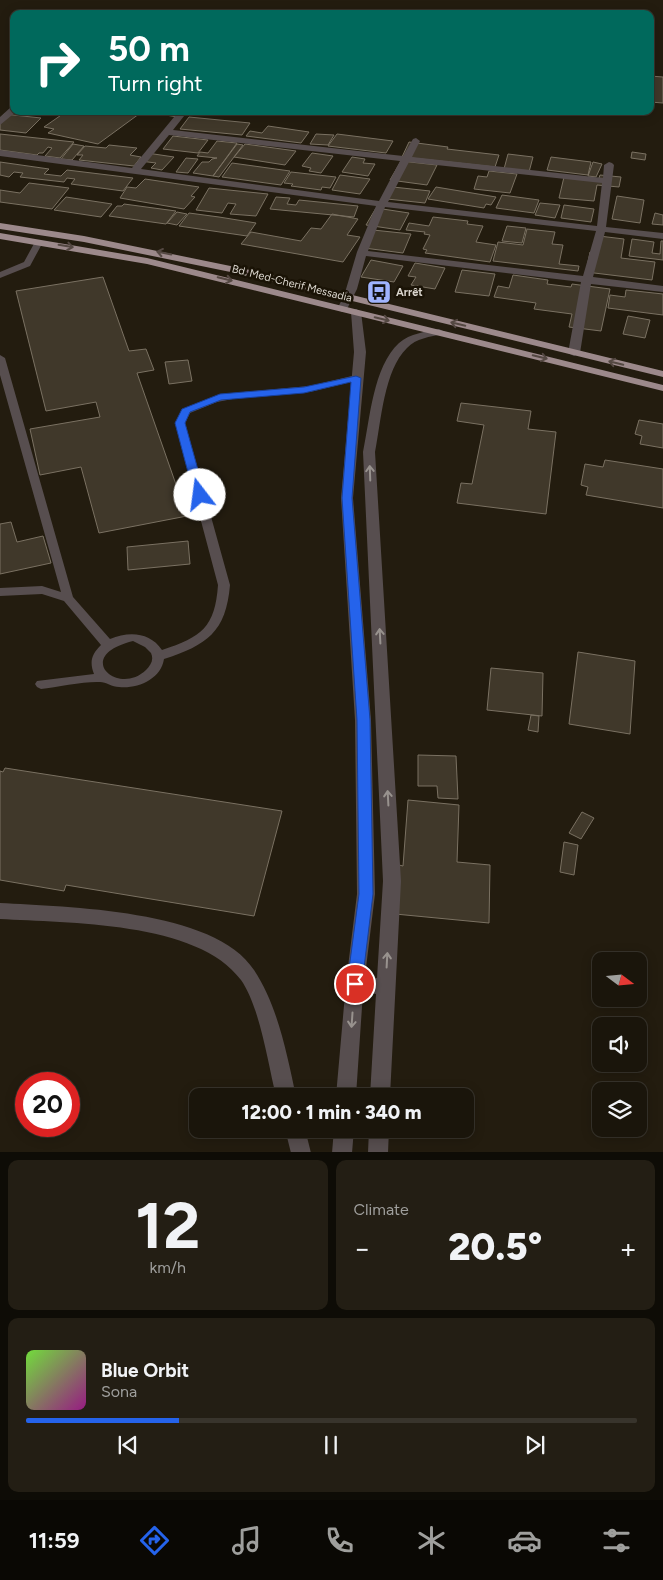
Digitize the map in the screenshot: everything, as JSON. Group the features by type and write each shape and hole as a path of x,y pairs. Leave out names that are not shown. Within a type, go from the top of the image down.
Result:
{"highway":[{"name":"Bd. Med-Cherif Messadia","path":"0,226 91,239 210,262 663,374"},
{"name":"Bd. Med-Cherif Messadia","path":"0,236 147,261 663,388"}],"street":[{"path":"0,122 10,113"},
{"path":"134,171 181,115"},
{"path":"166,132 608,181"},
{"path":"342,309 350,298 362,253 381,204 416,141"},
{"path":"0,153 381,204 663,236"},
{"path":"574,352 587,279 601,230 609,165"},
{"path":"362,253 663,289"},
{"path":"347,1088 355,984 366,894 363,720 347,498 356,378 360,352 356,312"},
{"path":"380,1088 392,880 369,452 383,382 389,364 404,345 416,337 439,332"},
{"path":"0,911 120,920 156,925 196,938 230,956 246,973 259,997 284,1088"},
{"path":"355,984 385,987"},
{"path":"297,1138 301,1152"},
{"path":"342,1152 343,1138"},
{"path":"378,1152 379,1138"}],"lane":[{"path":"0,275 27,264 39,242"},
{"path":"0,358 68,598 107,644"},
{"path":"159,656 189,647 206,635 222,610 224,600 224,585 180,423 186,411 220,397 304,390 356,378"},
{"path":"0,592 42,590 68,598"},
{"path":"120,639 146,640 155,647 159,656 157,665 150,674 140,680 127,683 114,682 104,677 97,670 96,661 99,652 107,644 120,639"},
{"path":"41,684 104,677"}],"building":[{"path":"654,76 663,77 663,103 654,102"},
{"path":"4,114 41,118 26,133 0,130 0,118"},
{"path":"61,115 138,115 98,144 48,133 54,129 44,127"},
{"path":"189,117 250,123 242,135 180,129"},
{"path":"268,126 309,132 301,143 246,136 250,131 262,133"},
{"path":"0,134 74,142 60,158 45,156 52,148 48,147 43,153 37,155 0,150"},
{"path":"316,134 334,135 328,145 310,144"},
{"path":"337,134 393,141 386,153 328,146"},
{"path":"173,136 208,140 198,153 163,149"},
{"path":"217,141 237,143 213,176 193,173 202,162 209,162 217,158 197,156 200,152 208,153"},
{"path":"409,142 499,155 495,167 402,157"},
{"path":"73,144 84,146 72,160 61,159"},
{"path":"237,144 243,145 219,177 213,176"},
{"path":"245,144 296,151 285,165 234,157"},
{"path":"109,145 137,148 130,155 141,157 134,166 79,160 83,155 77,155 85,146 106,148"},
{"path":"632,152 646,154 645,160 631,158"},
{"path":"147,153 174,157 162,170 151,168 156,163 140,161"},
{"path":"312,153 333,156 321,173 309,171 311,168 302,166"},
{"path":"508,154 533,157 529,172 504,169"},
{"path":"352,157 365,159 363,163 375,164 368,176 342,172"},
{"path":"551,157 591,162 588,175 547,170"},
{"path":"186,158 198,159 188,173 176,172"},
{"path":"401,161 437,165 427,185 390,180"},
{"path":"0,162 49,169 44,174 61,176 67,170 133,178 123,191 71,184 75,179 67,178 64,182 20,177 23,173 14,172 9,177 0,175"},
{"path":"593,162 602,164 596,177 588,176"},
{"path":"232,163 290,171 281,185 222,177"},
{"path":"489,171 517,174 510,193 474,189 478,176 487,177"},
{"path":"291,172 336,177 330,188 322,187 321,190 291,186 293,184 284,183"},
{"path":"340,175 370,179 360,194 332,190"},
{"path":"600,175 621,177 619,187 597,185 594,201 559,198 564,177 598,181"},
{"path":"145,179 199,187 191,196 195,197 184,209 120,198 127,187 136,188"},
{"path":"29,183 69,188 52,209 0,202 0,190 20,193"},
{"path":"393,187 430,191 425,203 387,199"},
{"path":"436,187 496,197 491,205 486,204 484,208 428,199"},
{"path":"209,188 268,194 256,216 230,214 236,204 228,203 222,213 196,210"},
{"path":"502,195 539,200 534,213 496,208"},
{"path":"617,196 644,200 640,223 612,219"},
{"path":"66,197 112,204 101,217 54,210"},
{"path":"276,197 290,198 287,204 296,205 299,200 358,206 354,217 270,209"},
{"path":"540,203 560,205 555,218 535,215"},
{"path":"124,204 176,211 166,224 109,216 117,206"},
{"path":"564,205 594,209 591,222 561,218"},
{"path":"376,208 409,213 400,230 366,225"},
{"path":"177,212 187,214 177,225 167,223"},
{"path":"189,213 256,223 247,236 179,226"},
{"path":"655,213 663,215 663,225 652,224"},
{"path":"332,214 358,219 347,235 360,237 343,262 241,244 251,232 301,241 311,228 321,229"},
{"path":"433,217 468,221 467,224 483,226 476,242 496,245 490,262 425,253 427,250 423,249 430,235 424,234 425,232 406,230 409,223 429,226"},
{"path":"507,226 526,228 522,243 502,241"},
{"path":"527,229 555,232 552,244 563,245 559,264 579,266 578,271 493,261 498,242 523,245"},
{"path":"373,230 411,234 403,253 364,248"},
{"path":"599,236 624,239 621,258 655,262 652,280 586,272 590,252 595,253"},
{"path":"632,239 654,242 652,253 660,254 661,241 663,241 663,260 629,256"},
{"path":"371,260 403,266 394,282 361,277"},
{"path":"415,263 445,268 435,289 411,285 416,277 408,276"},
{"path":"462,270 495,274 489,296 455,292"},
{"path":"513,275 548,280 547,284 571,287 572,284 610,289 601,331 569,327 572,314 534,309 536,303 494,297 498,286 509,288"},
{"path":"103,277 129,351 146,349 154,370 137,373 187,516 99,533 81,467 40,475 30,429 100,417 96,402 46,411 16,291"},
{"path":"626,290 663,294 663,315 608,308 610,295 625,297"},
{"path":"628,316 650,320 645,338 623,334"},
{"path":"188,360 192,381 169,384 165,362"},
{"path":"461,403 531,411 528,429 556,432 546,514 457,503 461,483 472,484 484,425 457,421"},
{"path":"639,420 663,424 663,448 640,444 642,436 635,434"},
{"path":"605,460 663,469 663,508 586,495 588,487 581,485 585,464 603,467"},
{"path":"11,522 17,542 43,536 51,563 0,574 0,524"},
{"path":"188,541 190,564 128,570 127,547"},
{"path":"578,652 635,661 630,734 569,724"},
{"path":"491,668 543,673 542,716 487,710"},
{"path":"531,715 539,716 538,732 528,730"},
{"path":"418,755 456,756 458,799 438,798 437,786 418,786"},
{"path":"5,768 282,811 254,916 66,885 64,891 0,880 0,771 3,772"},
{"path":"408,800 459,805 457,862 490,865 489,923 395,914 399,865 403,866"},
{"path":"582,812 594,818 581,839 569,833"},
{"path":"564,842 578,845 574,875 560,872"}],"place":[{"name":"Arrêt","path":"379,292"}],"route":[{"path":"200,495 180,423 186,411 203,402 220,397 278,390 304,390 356,378 347,498 363,720 366,894 355,984"}]}
